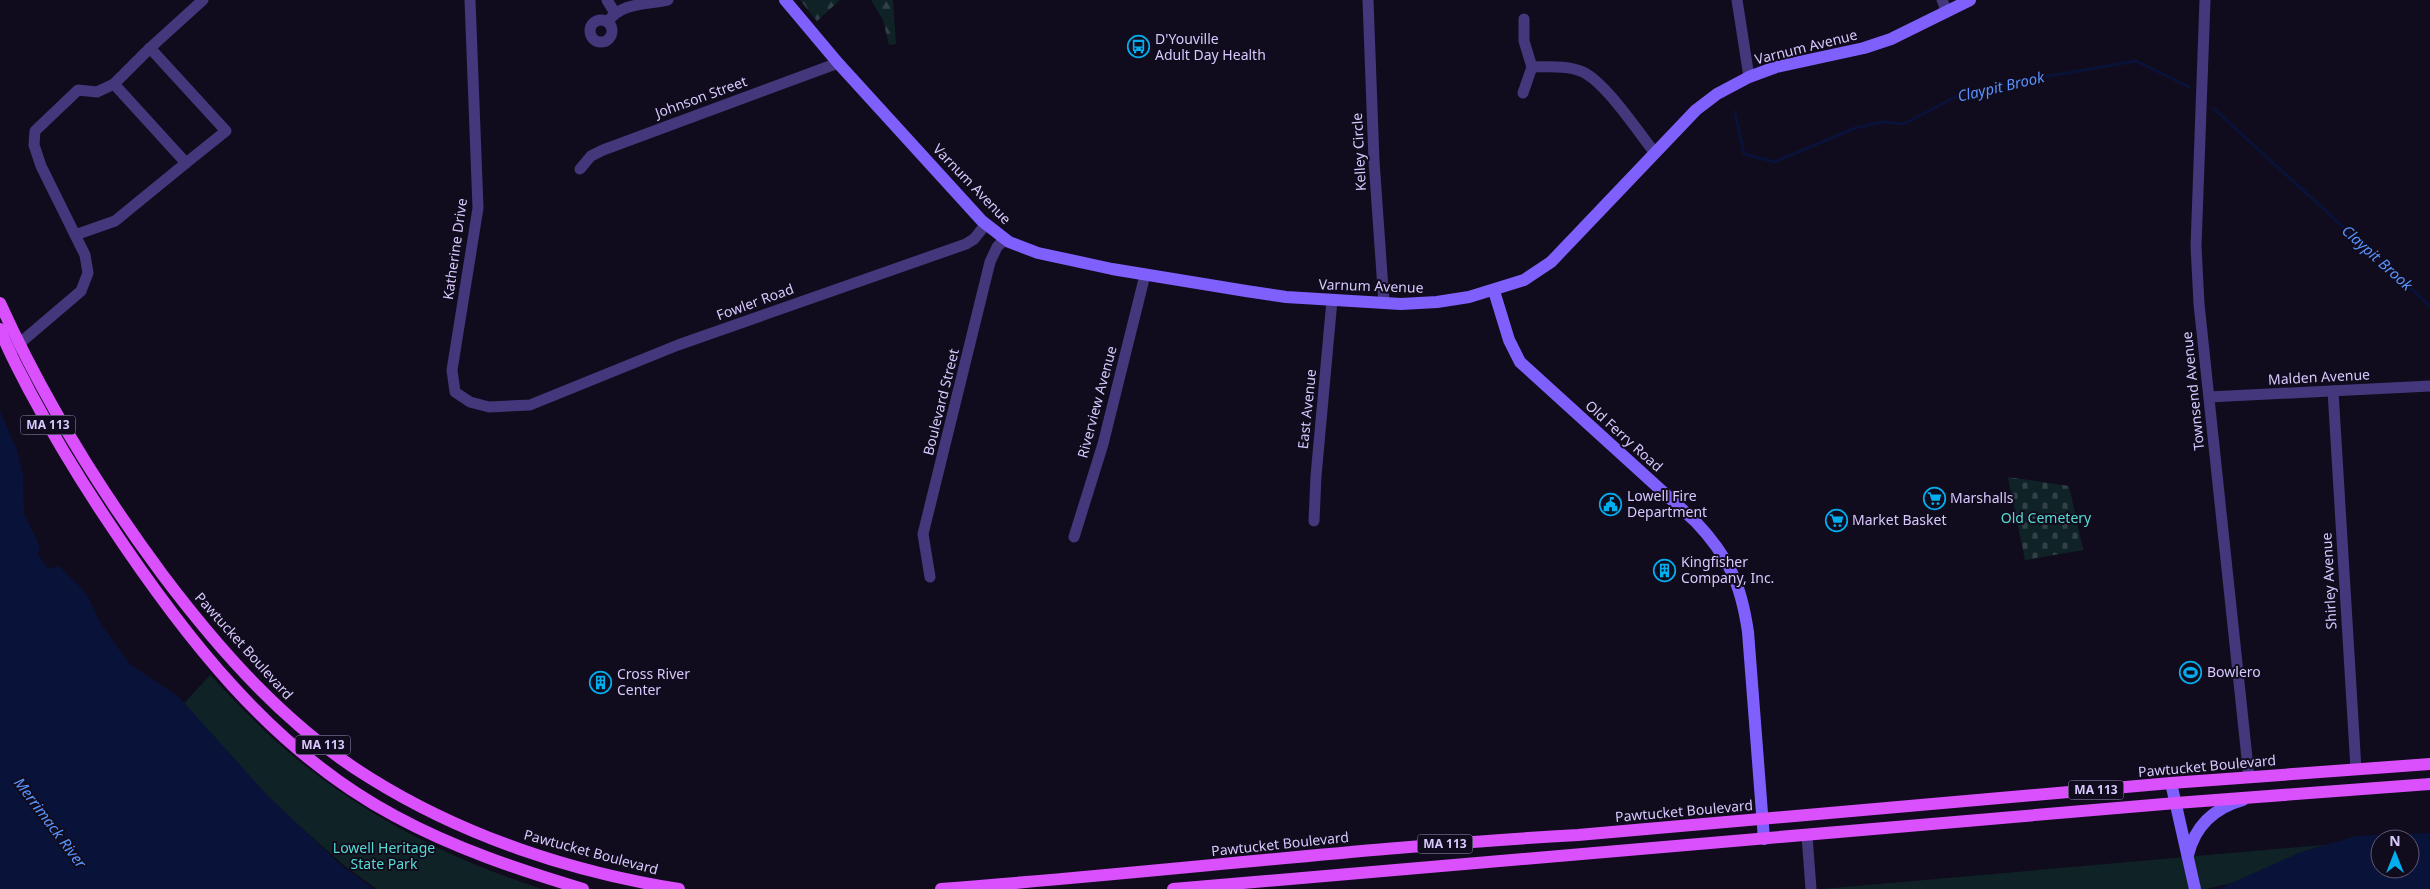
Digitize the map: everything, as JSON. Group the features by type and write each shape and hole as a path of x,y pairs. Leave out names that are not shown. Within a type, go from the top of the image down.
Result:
{"main road":[{"name":"Varnum Avenue","path":"785,0 838,62 986,224 1004,239 1038,253 1145,275 1265,294 1384,303 1438,302 1494,291 1524,280 1551,262 1706,101 1749,77 1776,67 1864,48 1891,39 1944,6 1970,0"},
{"name":"Old Ferry Road","path":"1494,291 1509,340 1520,362 1695,521 1714,541 1736,581 1744,602 1748,632 1763,797 1762,819 1764,839"},
{"name":"Pawtucket Boulevard","path":"0,303 14,348 42,415 88,493 143,576 226,680 278,733 338,780 394,816 464,848 583,889"},
{"name":"Pawtucket Boulevard","path":"0,329 14,348 96,480 184,603 224,651 271,701 318,742 368,777 417,806 475,832 528,852 586,869 641,883 679,889"},
{"name":"Pawtucket Boulevard","path":"941,889 1100,877 1482,841 1578,835 2249,777 2430,764"},
{"path":"2171,784 2195,889"},
{"name":"MA 113","path":"1173,889 1454,863 1808,836 2176,803 2430,784"},
{"path":"2188,855 2197,832 2221,808 2238,801 2264,796"}],"street":[{"path":"14,348 81,292 88,273 85,255 41,166 34,145 35,131 78,90 97,92 114,84 203,0"},
{"name":"Katherine Drive","path":"470,0 478,208 452,370 455,392 470,402 489,407 530,405"},
{"path":"607,0 611,17 627,7 668,0"},
{"name":"Kelley Circle","path":"1368,0 1374,161 1384,303"},
{"path":"1737,0 1749,77"},
{"name":"Townsend Avenue","path":"2205,0 2196,246 2199,304 2249,777"},
{"path":"1523,93 1532,68 1524,41 1524,19"},
{"path":"75,235 115,221 226,131 150,48"},
{"name":"Johnson Street","path":"580,169 591,156 603,150 838,62"},
{"path":"1532,68 1560,67 1582,72 1599,84 1656,153"},
{"path":"114,84 186,163"},
{"name":"Fowler Road","path":"530,405 678,345 966,244 974,239 986,224"},
{"name":"Boulevard Street","path":"930,577 923,534 990,262 997,246 1004,239"},
{"name":"Riverview Avenue","path":"1074,536 1103,444 1145,275"},
{"name":"East Avenue","path":"1314,521 1316,476 1332,300"},
{"name":"Malden Avenue","path":"2209,397 2430,386"},
{"name":"Shirley Avenue","path":"2333,391 2356,769"},
{"path":"1808,836 1811,889"}],"green space":[{"path":"800,0 840,0 817,21"},
{"path":"871,0 893,0 896,44 889,45 883,20"},
{"name":"Old Cemetery","path":"2008,477 2069,486 2083,550 2025,560"},
{"name":"Lowell Heritage State Park","path":"210,675 247,714 286,750 344,794 375,814 439,849 473,864 542,889 377,889 346,867 296,823 169,720"},
{"path":"2370,841 2370,843 2265,875 2206,889 1822,889"}],"water":[{"name":"Merrimack River","path":"0,411 17,450 23,475 24,513 40,547 38,554 48,569 59,566 86,593 101,624 130,664 179,697 268,796 341,865 374,889 0,889"},
{"path":"2420,833 2430,833 2430,889 2218,889 2301,852 2356,836 2370,835 2370,879 2420,879"}],"waterway":[{"name":"Claypit Brook","path":"1735,112 1744,154 1775,162 1855,128 1882,122 1904,124 1955,97 2020,81 2136,61 2189,87"},
{"name":"Claypit Brook","path":"2213,108 2430,306"}],"place":[{"name":"D'Youville Adult Day Health","path":"1139,47"},
{"name":"Marshalls","path":"1934,498"},
{"name":"Lowell Fire Department","path":"1611,504"},
{"name":"Market Basket","path":"1836,520"},
{"name":"Kingfisher Company, Inc.","path":"1665,570"},
{"name":"Bowlero","path":"2191,672"},
{"name":"Cross River Center","path":"601,682"}]}
